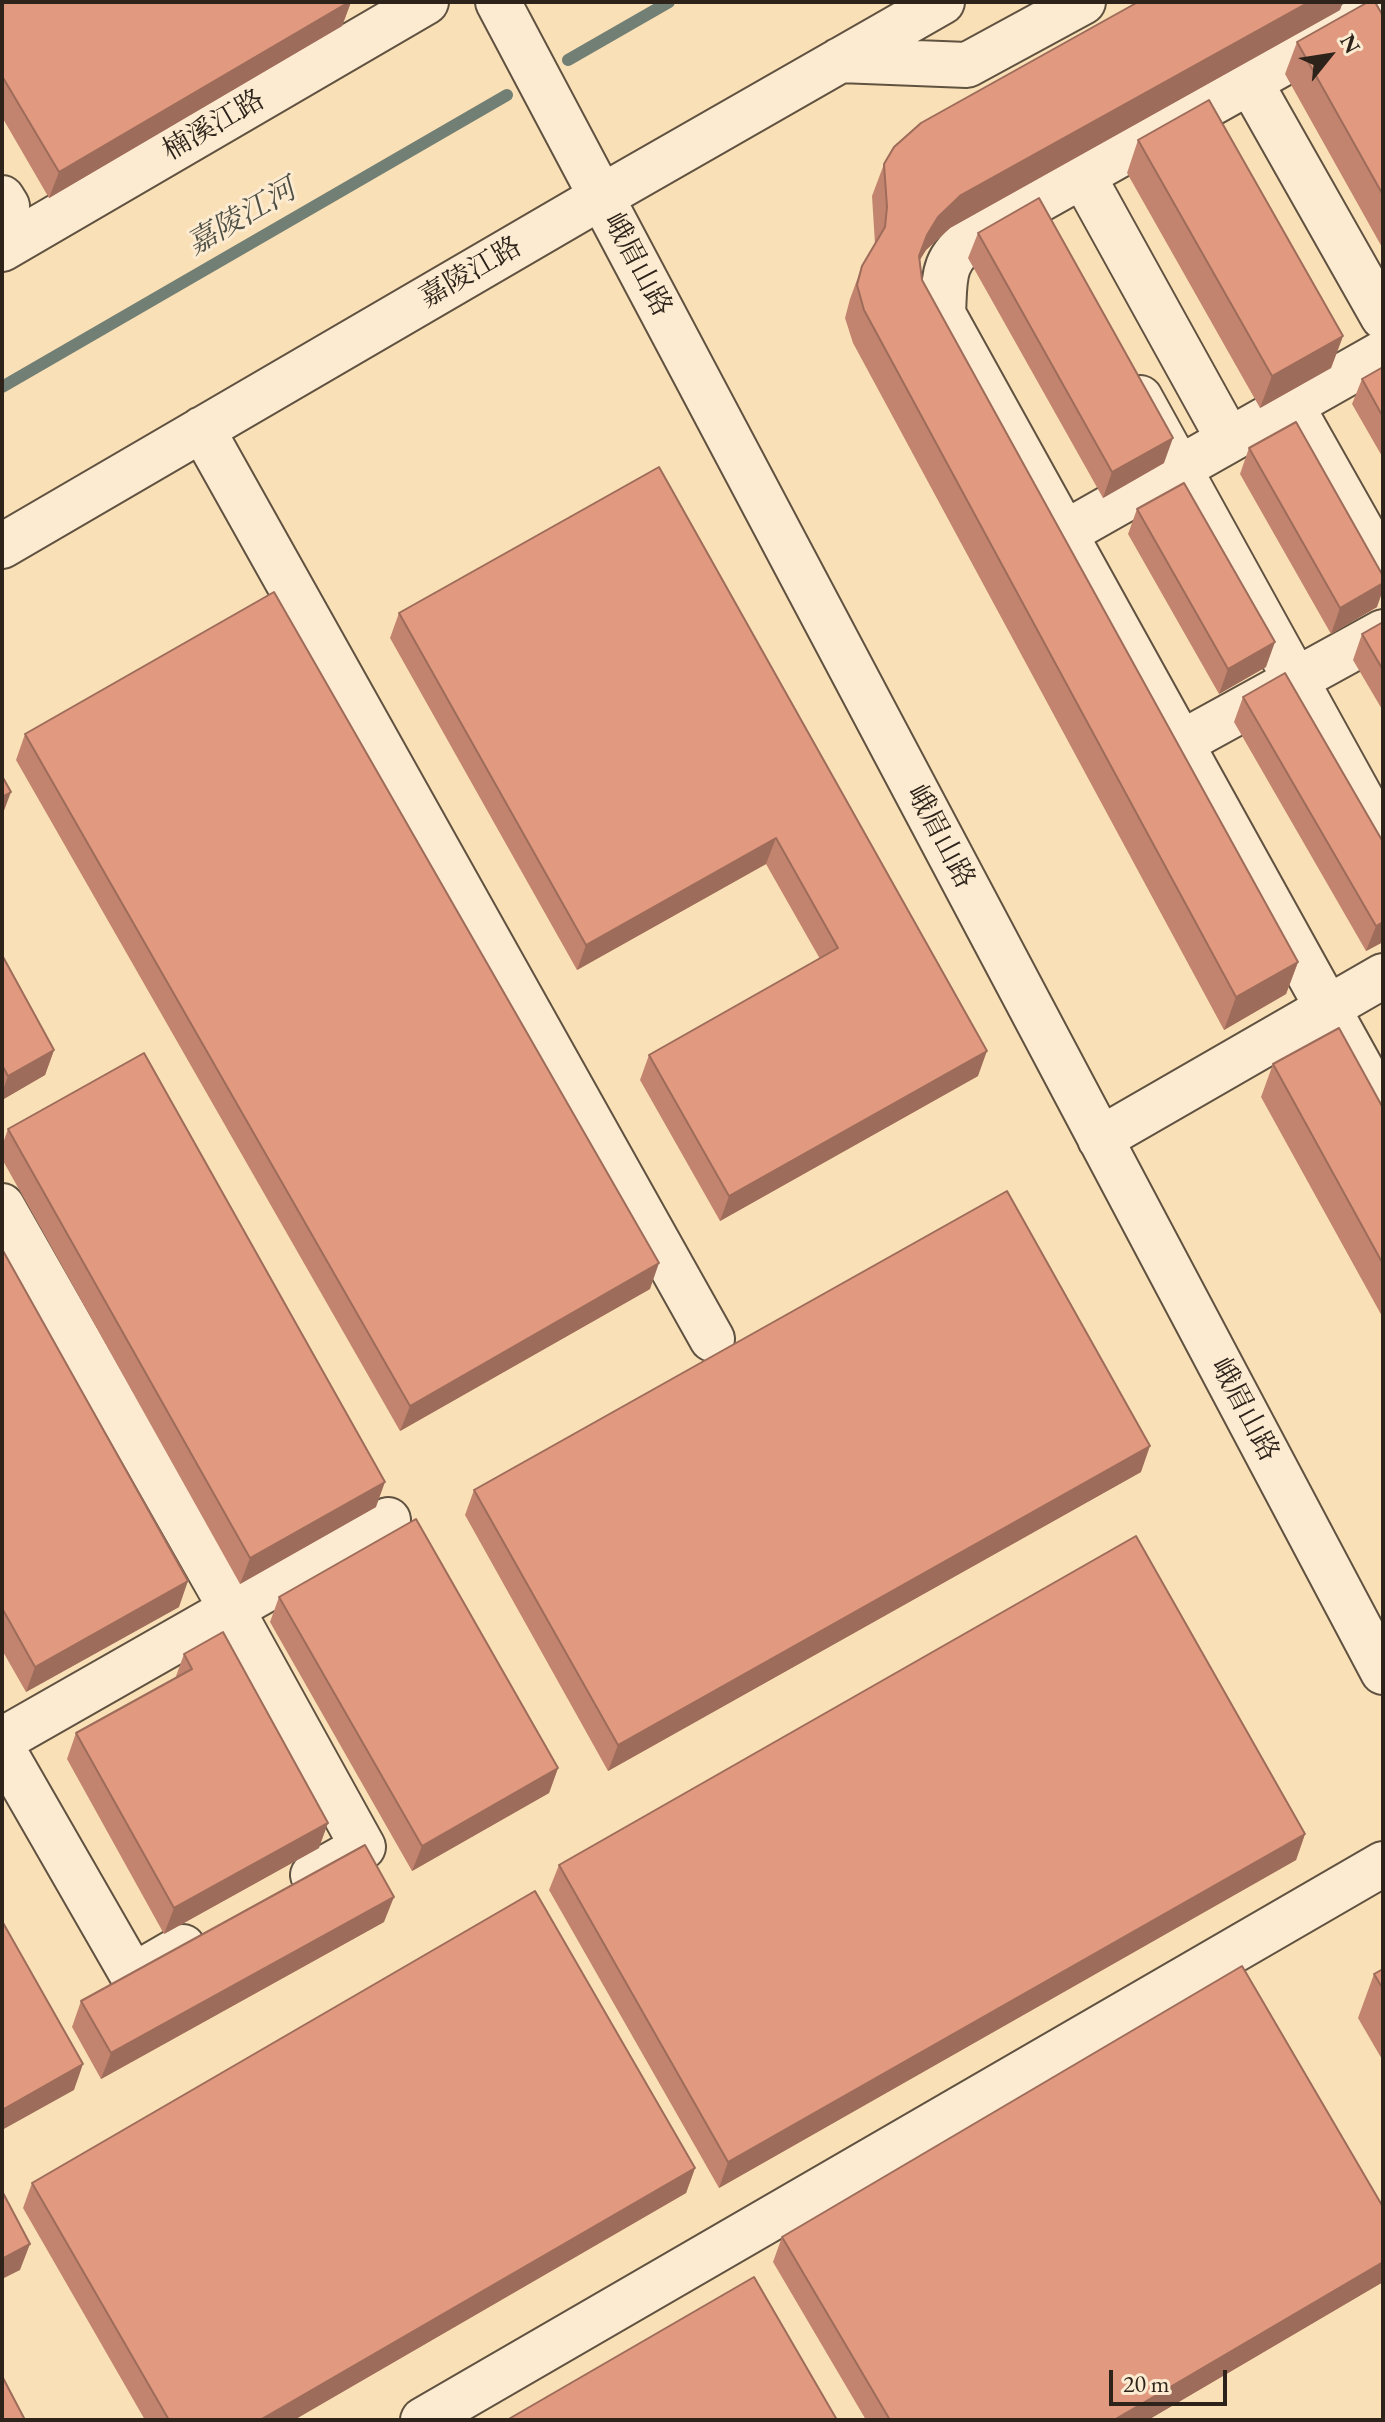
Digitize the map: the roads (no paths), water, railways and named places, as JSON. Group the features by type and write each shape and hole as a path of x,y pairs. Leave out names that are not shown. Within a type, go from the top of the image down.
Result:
{"street":[{"name":"楠溪江路","path":"2,249 426,2"},
{"name":"峨眉山路","path":"498,2 1383,1672"},
{"name":"嘉陵江路","path":"2,546 942,2"},
{"path":"840,60 967,65 1083,2"},
{"path":"1382,5 1083,176 1040,217 973,237 955,251 945,273 943,314 1383,1108"},
{"path":"1250,82 1383,317"},
{"path":"1083,176 1229,440"},
{"path":"1065,533 1383,353"},
{"path":"1117,357 1383,838"},
{"path":"1291,405 1383,568"},
{"path":"202,429 712,1339"},
{"path":"1181,743 1383,632"},
{"path":"1100,1139 1383,976"},
{"path":"2,1206 363,1847 282,1893"},
{"path":"2,1740 388,1520"},
{"path":"2,1748 133,1976 214,1930"},
{"path":"423,2420 1383,1864"}],"waterway":[{"name":"嘉陵江河","path":"568,60 669,2"},
{"name":"嘉陵江河","path":"2,387 507,95"}]}
